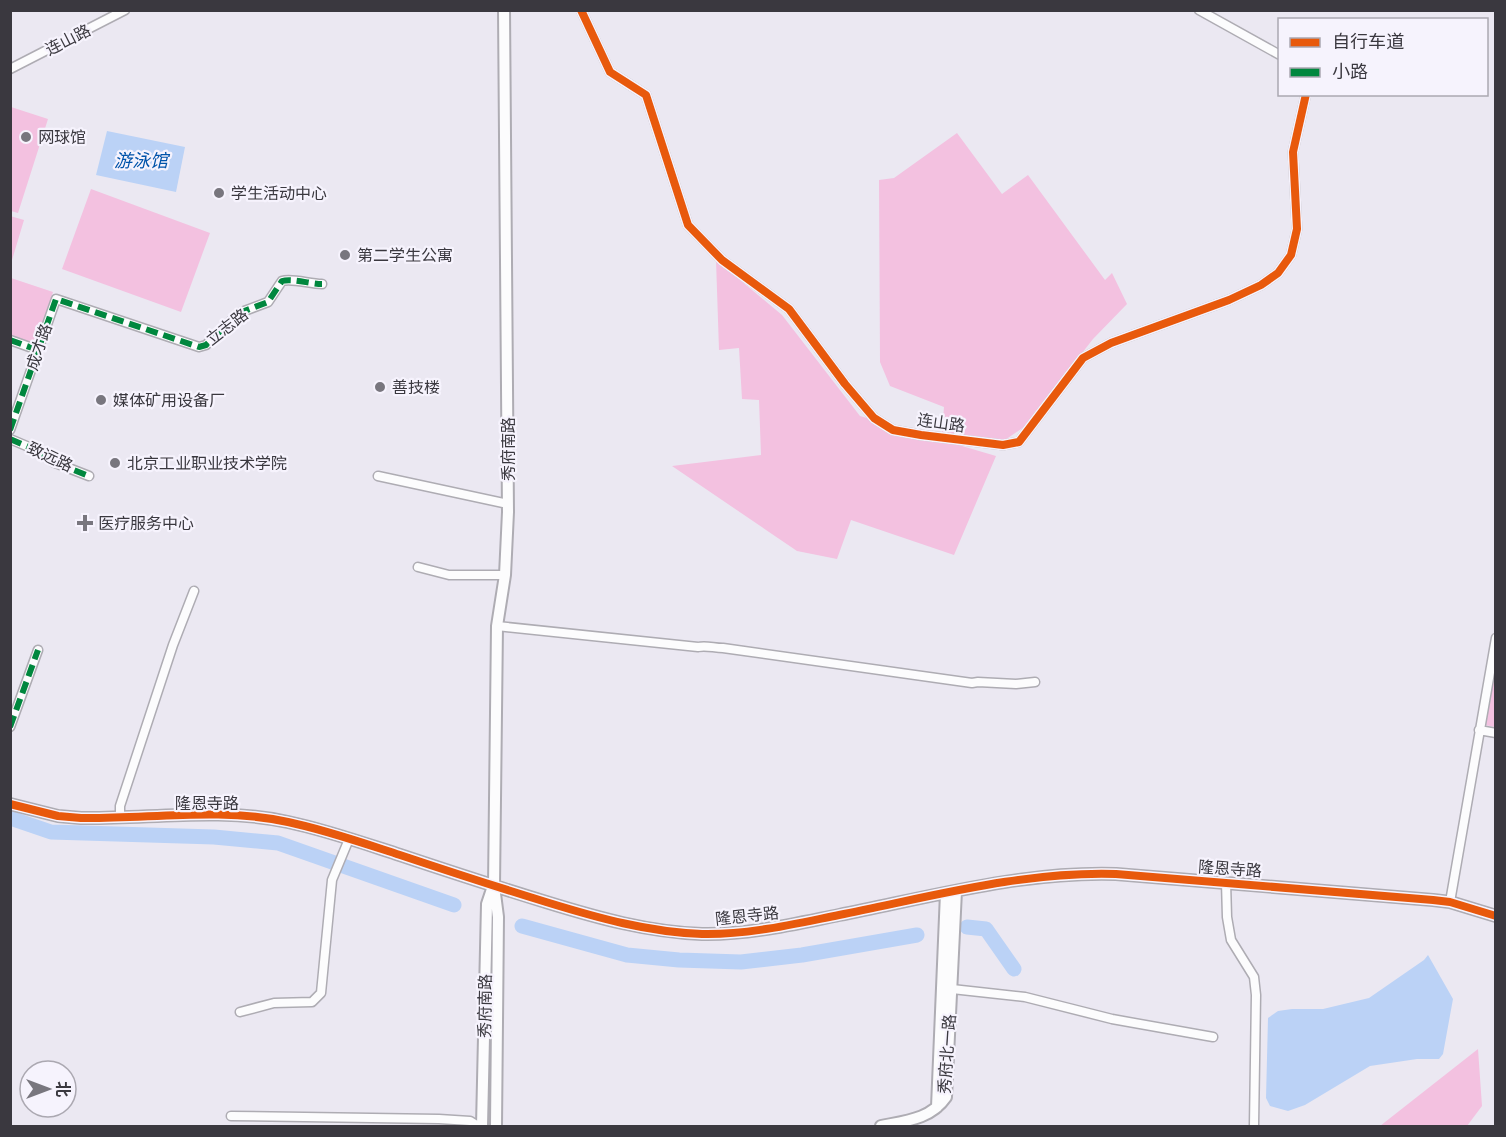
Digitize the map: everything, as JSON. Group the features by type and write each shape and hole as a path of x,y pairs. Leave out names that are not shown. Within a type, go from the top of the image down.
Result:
{"street":[{"name":"连山路","path":"10,69 125,10"},
{"name":"秀府南路","path":"496,1126 498,917 494,886 497,626 506,575 508,504 504,10"},
{"name":"连山路","path":"581,10 610,72 646,95 688,225 723,260 789,309 845,384 874,418 893,430 982,443 1003,445 1019,442 1083,358 1111,343 1228,300 1261,285 1278,273 1291,255 1298,229 1293,152 1306,96"},
{"path":"1199,10 1278,54"},
{"name":"立志路","path":"56,299 199,347 206,345 239,313 268,302 282,281 288,279 305,284 321,284"},
{"name":"成才路","path":"10,430 56,299"},
{"path":"10,340 38,350"},
{"name":"致远路","path":"10,439 36,450 53,462 89,476"},
{"path":"378,476 508,504"},
{"path":"418,567 450,575 506,575"},
{"path":"120,818 120,806 173,645 194,591"},
{"path":"497,626 705,645 710,648 972,683 1035,682"},
{"path":"1450,902 1496,638"},
{"path":"10,727 38,650"},
{"path":"1479,730 1496,733"},
{"name":"隆恩寺路","path":"10,804 58,816 120,818 204,815 253,817 288,822 347,843 621,924 702,934 739,933 780,927 951,892 1056,874 1116,874 1450,902 1496,916"},
{"path":"240,1012 274,1003 312,1002 321,993 332,880 347,843"},
{"path":"1226,882 1227,918 1231,940 1254,977 1256,995 1254,1126"},
{"name":"秀府南路","path":"480,1126 487,904 494,886"},
{"name":"秀府北一路","path":"938,1107 946,1097 952,989 951,892"},
{"name":"秀府北一路","path":"938,1107 951,892"},
{"path":"952,989 1025,997 1112,1019 1213,1036"},
{"path":"881,1126 921,1118 938,1107"},
{"path":"231,1116 439,1119 470,1121 480,1126"}],"shaded area":[{"name":"网球馆","path":"11,107 48,119 18,213 11,211"},
{"path":"957,133 1002,194 1028,175 1105,280 1112,273 1127,304 1093,339 1024,427 1005,440 942,432 944,407 890,386 880,362 879,180 894,178"},
{"path":"91,189 210,233 181,312 62,269"},
{"path":"10,216 24,220 12,260 10,260"},
{"path":"716,260 782,315 860,416 996,456 954,555 851,520 837,559 797,551 672,466 761,455 759,400 742,399 739,348 719,350"},
{"path":"11,278 53,292 35,344 11,336"},
{"path":"1495,668 1495,727 1485,725"},
{"path":"1478,1049 1482,1106 1467,1126 1380,1126"}],"water":[{"name":"游泳馆","path":"107,131 185,147 176,192 96,175"},
{"path":"1428,955 1453,999 1443,1054 1439,1059 1417,1059 1370,1066 1305,1105 1288,1111 1270,1106 1266,1098 1268,1018 1278,1011 1323,1009 1369,998"}],"waterway":[{"path":"10,818 51,832 214,837 278,843 454,905"},
{"path":"522,926 627,955 679,960 741,962 802,955 917,935"},
{"path":"967,927 986,929 1014,969"}],"marked path":[{"path":"10,430 56,299 199,347 206,345 239,313 268,302 282,281 322,284"},
{"path":"10,340 38,350"},
{"path":"10,439 36,450 53,462 89,476"},
{"path":"10,727 38,650"}],"cycle path":[{"path":"581,10 610,72 646,95 688,225 722,260 789,309 845,384 874,418 893,430 1003,445 1019,442 1083,358 1111,343 1229,300 1261,285 1278,273 1291,255 1297,229 1293,152 1306,96"},
{"path":"10,804 58,816 81,818 211,814 288,822 344,837 585,913 623,923 682,933 719,934 754,931 1011,881 1081,874 1116,874 1433,900 1450,902 1496,916"}],"place":[{"name":"网球馆","path":"26,137"},
{"name":"学生活动中心","path":"219,193"},
{"name":"第二学生公寓","path":"345,255"},
{"name":"善技楼","path":"380,387"},
{"name":"媒体矿用设备厂","path":"101,400"},
{"name":"北京工业职业技术学院","path":"115,463"},
{"name":"医疗服务中心","path":"85,523"}]}
